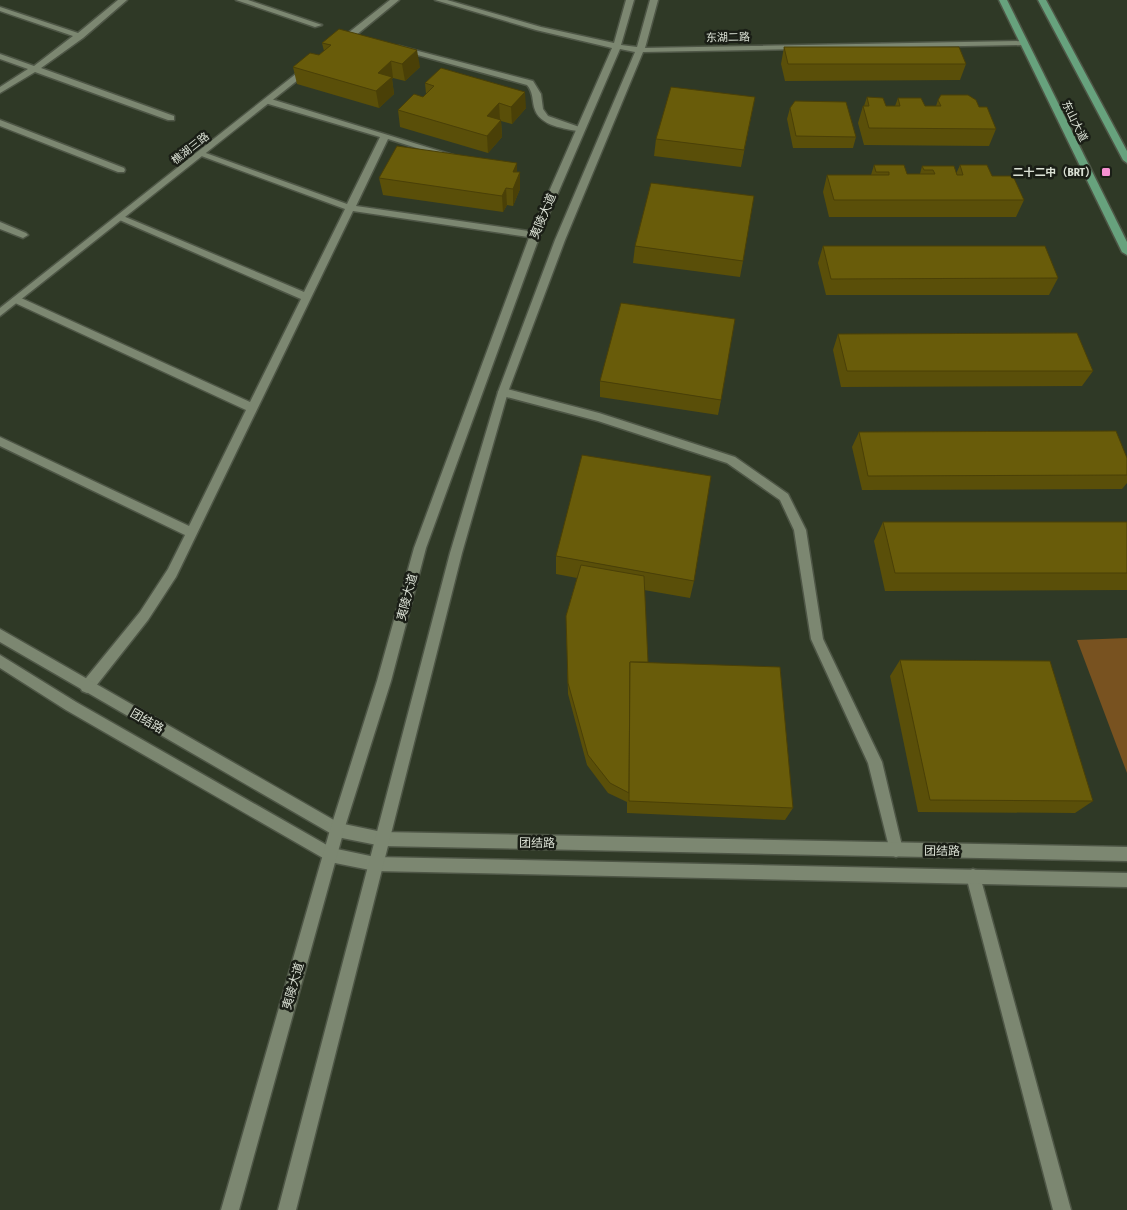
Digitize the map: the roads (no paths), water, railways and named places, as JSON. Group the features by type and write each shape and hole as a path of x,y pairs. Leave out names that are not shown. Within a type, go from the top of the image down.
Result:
{"main road":[{"path":"0,91 35,69 80,36 123,0"},
{"path":"240,0 318,25"},
{"path":"336,46 356,36 395,0"},
{"name":"东湖二路","path":"439,0 508,20 640,50 1024,43"},
{"name":"夷陵大道","path":"230,1210 330,854 384,681 420,548 535,235 616,46 630,0"},
{"name":"夷陵大道","path":"287,1210 456,553 502,392 560,240 640,50 654,0"},
{"name":"东山大道","path":"1003,0 1127,252"},
{"path":"1042,0 1127,160"},
{"path":"0,9 80,36"},
{"path":"389,44 530,83 539,94 539,110 547,120 581,129"},
{"path":"0,56 171,118"},
{"name":"樵湖三路","path":"0,314 314,64"},
{"path":"268,101 464,160"},
{"path":"0,123 121,170"},
{"path":"87,687 144,616 172,573 385,136"},
{"path":"200,154 350,208 535,235"},
{"path":"120,218 306,298"},
{"path":"0,225 23,235"},
{"path":"17,300 253,408"},
{"path":"502,392 599,417 730,460 784,497 800,530 817,638 875,762 896,850"},
{"path":"0,441 192,533"},
{"name":"团结路","path":"0,635 337,830 382,839 1127,854"},
{"name":"团结路","path":"0,662 71,706 330,854 375,864 1127,880"},
{"path":"973,876 1062,1210"}],"place":[{"name":"二十二中（BRT）","path":"1106,172"}]}
